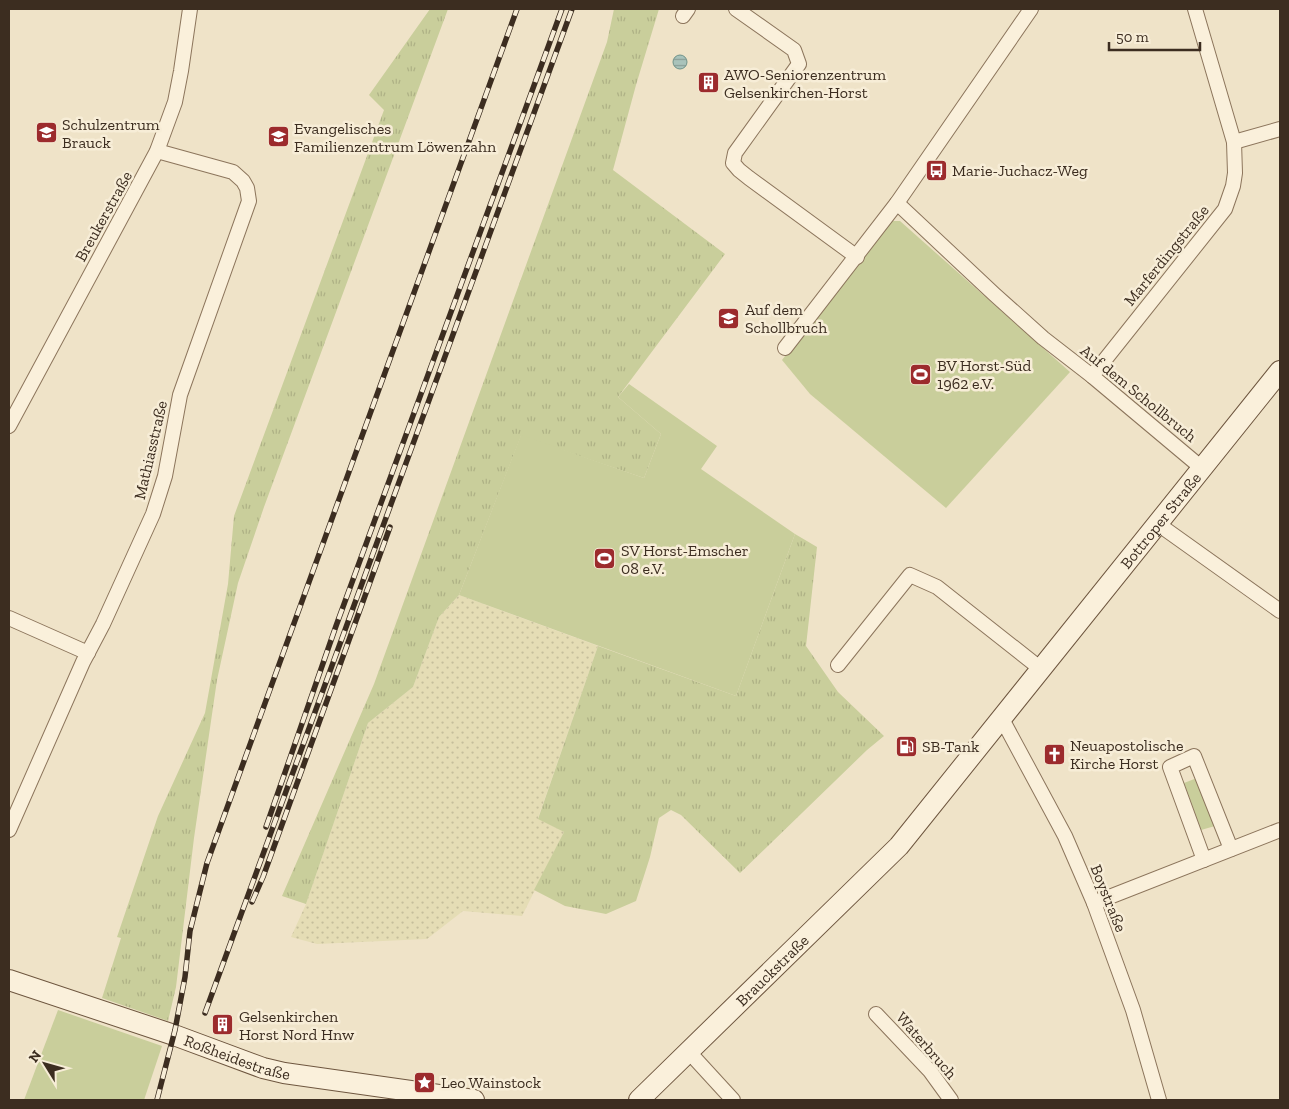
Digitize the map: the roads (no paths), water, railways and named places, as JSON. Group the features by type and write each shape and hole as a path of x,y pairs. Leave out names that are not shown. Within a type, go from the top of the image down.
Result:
{"main road":[{"name":"Bottroper Straße","path":"905,838 1280,371"},
{"name":"Brauckstraße","path":"639,1100 889,856 905,838"},
{"name":"Roßheidestraße","path":"9,980 174,1035 263,1068 284,1073 474,1100"}],"street":[{"name":"Breukerstraße","path":"9,426 157,152 174,102 181,71 190,9"},
{"path":"736,9 794,50 799,64 736,153 734,163 739,170 857,257"},
{"path":"785,348 898,203 1031,9"},
{"name":"Marferdingstraße","path":"1092,376 1225,209 1233,186 1235,173 1234,142 1195,9"},
{"path":"1234,142 1280,129"},
{"name":"Mathiasstraße","path":"9,830 160,496 180,395 249,201 247,188 243,181 233,172 157,152"},
{"name":"Auf dem Schollbruch","path":"898,203 1043,338 1092,376 1203,469"},
{"path":"1158,524 1280,611"},
{"path":"838,665 910,575 937,587 1041,669"},
{"path":"9,618 88,653"},
{"name":"Boystraße","path":"1002,719 1065,836 1094,903 1133,1010 1159,1100"},
{"path":"1204,860 1170,767 1194,756 1231,849"},
{"path":"1094,903 1280,830"},
{"name":"Waterbruch","path":"876,1014 930,1071 950,1100"},
{"path":"690,1052 733,1100"}],"water":[{"path":"677,55 683,55 687,62 683,69 677,69 673,65 673,59"}],"railway":[{"path":"157,1100 175,1030 185,977 190,931 207,863 517,9"},
{"path":"266,827 336,626 562,9"},
{"path":"205,1013 572,9"},
{"path":"252,902 263,877 390,527"}],"place":[{"name":"AWO-Seniorenzentrum Gelsenkirchen-Horst","path":"708,83"},
{"name":"Schulzentrum Brauck","path":"46,133"},
{"name":"Evangelisches Familienzentrum Löwenzahn","path":"278,137"},
{"name":"Marie-Juchacz-Weg","path":"936,170"},
{"name":"Auf dem Schollbruch","path":"729,318"},
{"name":"BV Horst-Süd 1962 e.V.","path":"921,374"},
{"name":"SV Horst-Emscher 08 e.V.","path":"605,559"},
{"name":"SB-Tank","path":"906,746"},
{"name":"Neuapostolische Kirche Horst","path":"1054,754"},
{"name":"Gelsenkirchen Horst Nord Hnw","path":"223,1025"},
{"name":"Leo Wainstock","path":"425,1082"}]}
